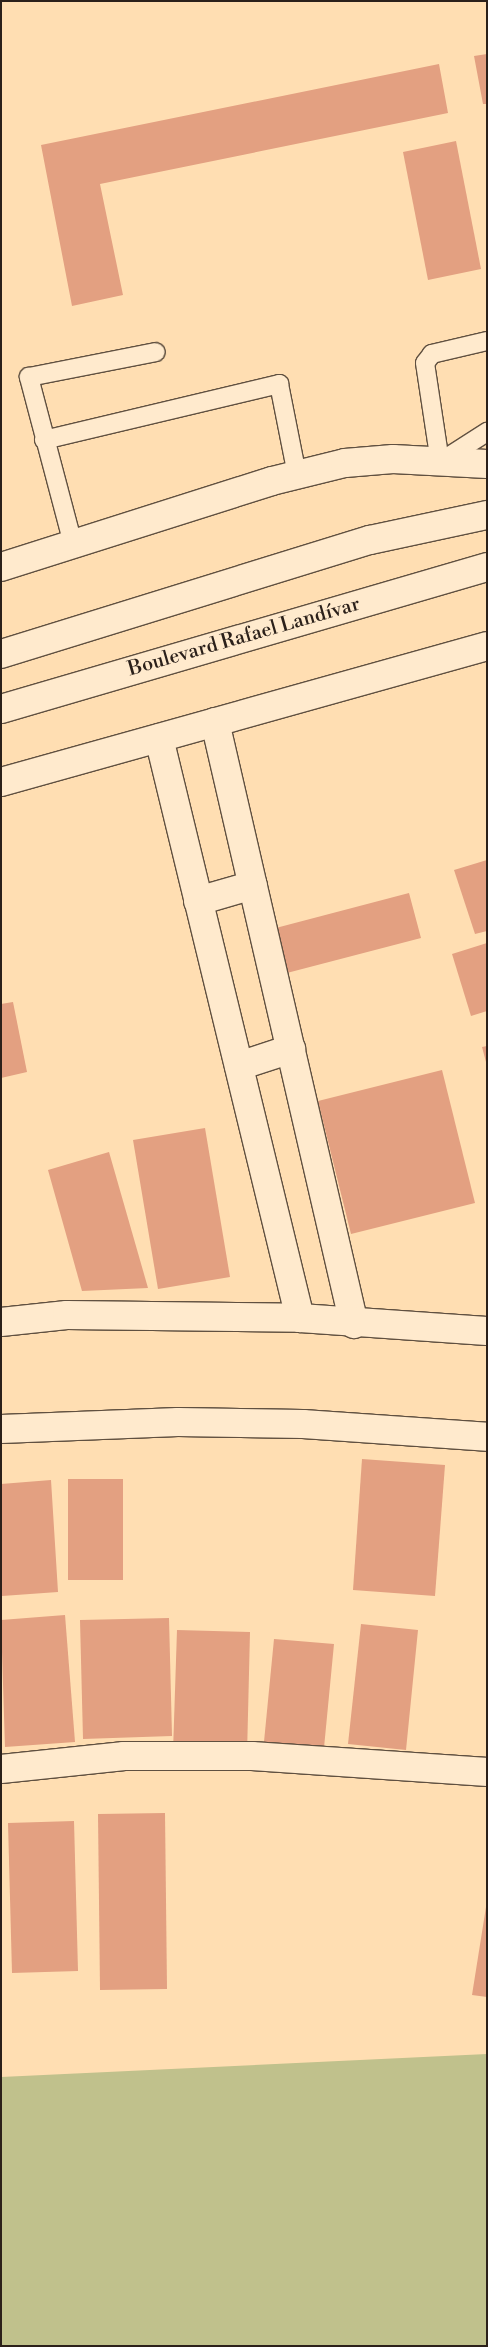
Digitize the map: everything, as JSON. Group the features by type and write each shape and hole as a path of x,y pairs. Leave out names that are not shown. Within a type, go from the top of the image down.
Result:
{"street":[{"path":"1,567 296,475 346,463 393,459 487,464"},
{"path":"1,654 370,540 487,515"},
{"name":"Boulevard Rafael Landívar","path":"1,708 487,567"},
{"path":"1,782 487,646"},
{"path":"216,722 354,1324"},
{"path":"159,738 300,1318"},
{"path":"198,901 253,885"},
{"path":"239,1066 291,1049"},
{"path":"1,1322 68,1315 300,1318 354,1324 487,1331"},
{"path":"1,1429 178,1422 293,1424 487,1437"},
{"path":"1,1769 124,1756 252,1756 487,1772"}],"lane":[{"path":"487,341 432,354 425,363 440,462 487,432"},
{"path":"73,544 44,440 29,377 156,352"},
{"path":"44,440 279,384 296,475"}],"green space":[{"path":"487,2054 487,2346 1,2346 1,2077"}],"building":[{"path":"487,54 487,104 483,104 474,56"},
{"path":"439,64 448,113 100,184 123,295 72,306 41,145"},
{"path":"456,141 481,269 428,280 403,152"},
{"path":"487,860 487,931 475,934 454,870"},
{"path":"409,893 421,938 283,974 272,929"},
{"path":"487,943 487,1011 471,1016 452,954"},
{"path":"13,1002 27,1072 1,1078 1,1004"},
{"path":"487,1046 487,1062 486,1062 482,1047"},
{"path":"442,1070 475,1203 351,1234 318,1101"},
{"path":"205,1128 230,1277 158,1289 133,1140"},
{"path":"109,1152 148,1288 82,1291 48,1170"},
{"path":"362,1459 445,1465 435,1596 353,1590"},
{"path":"68,1479 123,1479 123,1580 68,1580"},
{"path":"51,1480 58,1592 2,1596 1,1484"},
{"path":"65,1615 75,1742 5,1747 1,1620"},
{"path":"169,1618 172,1736 83,1739 80,1620"},
{"path":"361,1624 418,1630 406,1750 348,1744"},
{"path":"177,1630 250,1632 247,1755 173,1752"},
{"path":"274,1639 334,1644 323,1758 263,1752"},
{"path":"165,1813 167,1989 100,1990 98,1814"},
{"path":"74,1821 78,1971 12,1973 8,1823"},
{"path":"487,1907 487,1997 472,1995"}]}
